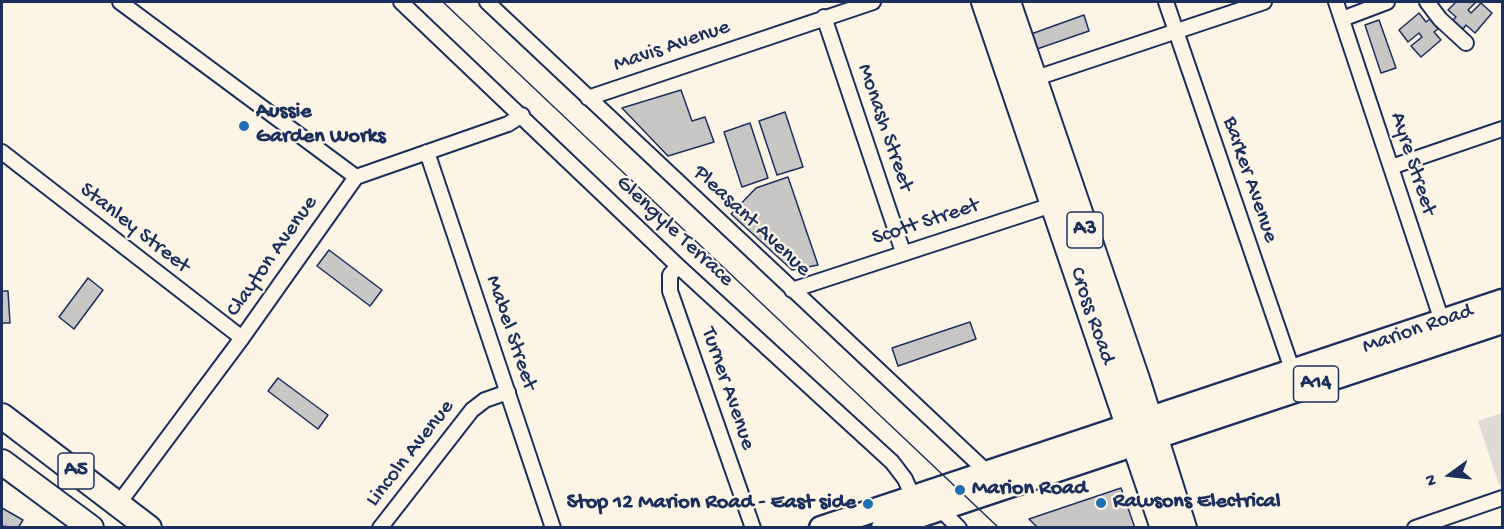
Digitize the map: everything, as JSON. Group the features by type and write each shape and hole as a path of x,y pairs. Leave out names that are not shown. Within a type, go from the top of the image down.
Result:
{"highway":[{"name":"Cross Road","path":"984,2 1022,82 1157,476 1184,528"},
{"name":"Cross Road","path":"1008,2 1022,82"},
{"name":"A5","path":"2,416 147,526"},
{"name":"A5","path":"7,472 91,528"},
{"name":"Cross Road","path":"1157,476 1162,528"}],"main road":[{"name":"Marion Road","path":"883,528 1095,446 1445,331 1503,301"},
{"name":"Marion Road","path":"1185,417 1293,372 1445,331 1503,322"},
{"path":"1127,385 1155,398 1185,417 1157,476 1125,463 1095,446 1109,413 1127,385"},
{"name":"Marion Road","path":"821,528 912,495 987,472 1095,446"}],"street":[{"path":"120,2 356,177 508,124 522,116"},
{"name":"Glengyle Terrace","path":"401,2 678,266 892,462 905,479 912,495"},
{"name":"Pleasant Avenue","path":"487,2 987,472"},
{"name":"Mavis Avenue","path":"588,98 873,2"},
{"name":"Barker Avenue","path":"1166,2 1293,372"},
{"path":"1022,82 1264,2"},
{"name":"Ayre Street","path":"1336,2 1445,331"},
{"path":"1342,19 1386,2"},
{"path":"1427,2 1440,19 1466,43"},
{"name":"Monash Street","path":"824,17 903,252"},
{"path":"1391,167 1503,129"},
{"name":"Mabel Street","path":"427,152 553,528"},
{"name":"Stanley Street","path":"2,153 242,338"},
{"name":"Clayton Avenue","path":"118,503 242,338 356,177"},
{"name":"Scott Street","path":"792,290 903,252 1063,202"},
{"name":"Turner Avenue","path":"678,266 670,274 670,291 753,528"},
{"name":"Lincoln Avenue","path":"380,528 472,410 485,400 508,392"},
{"path":"1415,528 1503,498"},
{"path":"939,508 959,528"}],"shaded area":[{"path":"1502,413 1502,484 1499,485 1478,421"}],"building":[{"path":"1456,2 1476,2 1468,10 1471,13 1481,3 1492,13 1475,33 1466,25 1463,29 1453,20 1456,17 1448,10"},
{"path":"1419,13 1426,22 1430,19 1438,29 1434,32 1441,40 1421,57 1411,46 1422,37 1419,33 1408,42 1399,30"},
{"path":"1084,15 1089,31 1037,49 1031,34"},
{"path":"1379,20 1396,68 1381,73 1365,25"},
{"path":"681,90 692,121 705,117 714,142 668,156 622,108"},
{"path":"785,112 803,167 777,175 759,121"},
{"path":"750,123 768,178 742,187 724,132"},
{"path":"788,177 818,265 792,270 731,214 756,188"},
{"path":"329,250 382,290 370,306 317,266"},
{"path":"88,278 103,290 74,329 59,317"},
{"path":"2,291 8,291 10,323 2,323"},
{"path":"970,322 976,339 898,366 892,348"},
{"path":"278,378 328,415 318,429 268,391"},
{"name":"Rawsons Electrical","path":"1121,488 1135,528 1038,528 1029,519"},
{"path":"2,508 23,520 18,528 2,526"}],"tram line":[{"path":"443,2 999,528"}],"place":[{"name":"Aussie Garden Works","path":"244,126"},
{"name":"Marion Road","path":"960,490"},
{"name":"Rawsons Electrical","path":"1101,503"},
{"name":"Stop 12 Marion Road - East side","path":"868,504"}]}
